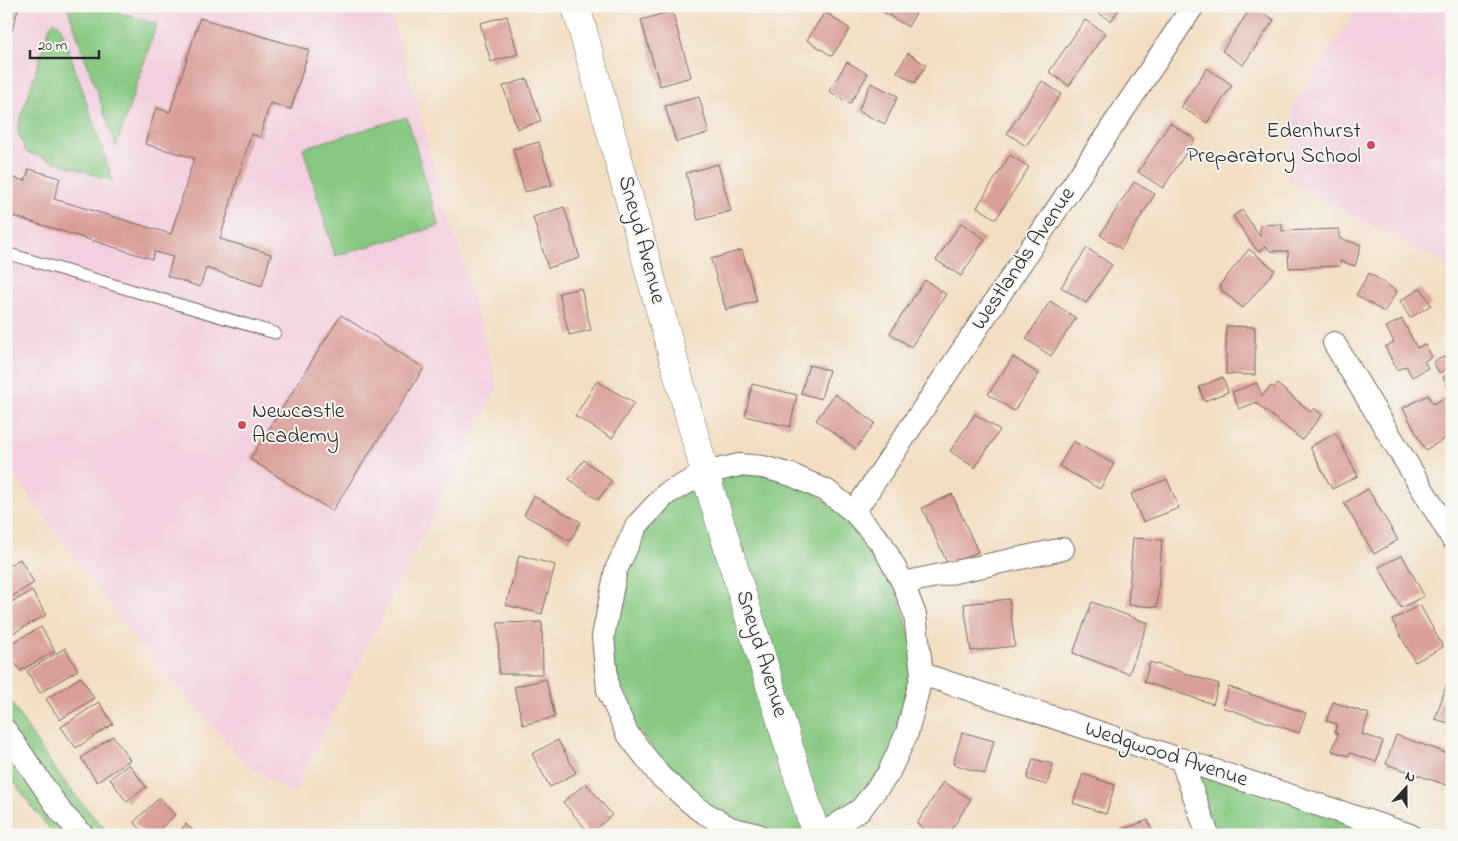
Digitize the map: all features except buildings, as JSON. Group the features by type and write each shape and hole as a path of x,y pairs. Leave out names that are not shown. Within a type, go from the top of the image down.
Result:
{"street":[{"name":"Sneyd Avenue","path":"576,6 705,473 816,835"},
{"name":"Westlands Avenue","path":"854,512 1194,6"},
{"path":"1334,343 1452,538"},
{"path":"758,835 730,828 706,814 660,776 626,733 608,690 602,638 616,570 637,526 666,494 705,473 739,465 763,467 792,475 827,491 854,512 882,544 903,583 915,615 922,674 907,733 888,774 861,809 821,835"},
{"path":"903,583 1063,549"},
{"name":"Wedgwood Avenue","path":"922,674 1410,835"},
{"path":"6,731 61,812 82,835"},
{"path":"1181,760 1208,835"}],"lane":[{"path":"6,253 275,333"}],"shaded area":[{"name":"Newcastle Academy","path":"6,6 389,6 498,386 293,794 246,764 133,637 6,465"},
{"name":"Edenhurst Preparatory School","path":"1359,6 1452,6 1452,267 1289,183 1292,108"}],"green space":[{"path":"67,6 97,6 157,24 116,147"},
{"path":"55,21 61,27 113,181 26,152 17,130 50,26"},
{"path":"407,117 439,226 335,256 303,148"},
{"path":"705,473 792,475 882,544 922,674 888,774 821,835 758,835 698,809 608,690 616,570 637,525"},
{"path":"6,693 29,731 67,785 111,835 55,835 35,811 6,771"},
{"path":"1181,759 1410,835 1208,835"}],"place":[{"name":"Edenhurst Preparatory School","path":"1371,145"},
{"name":"Newcastle Academy","path":"242,425"}]}
